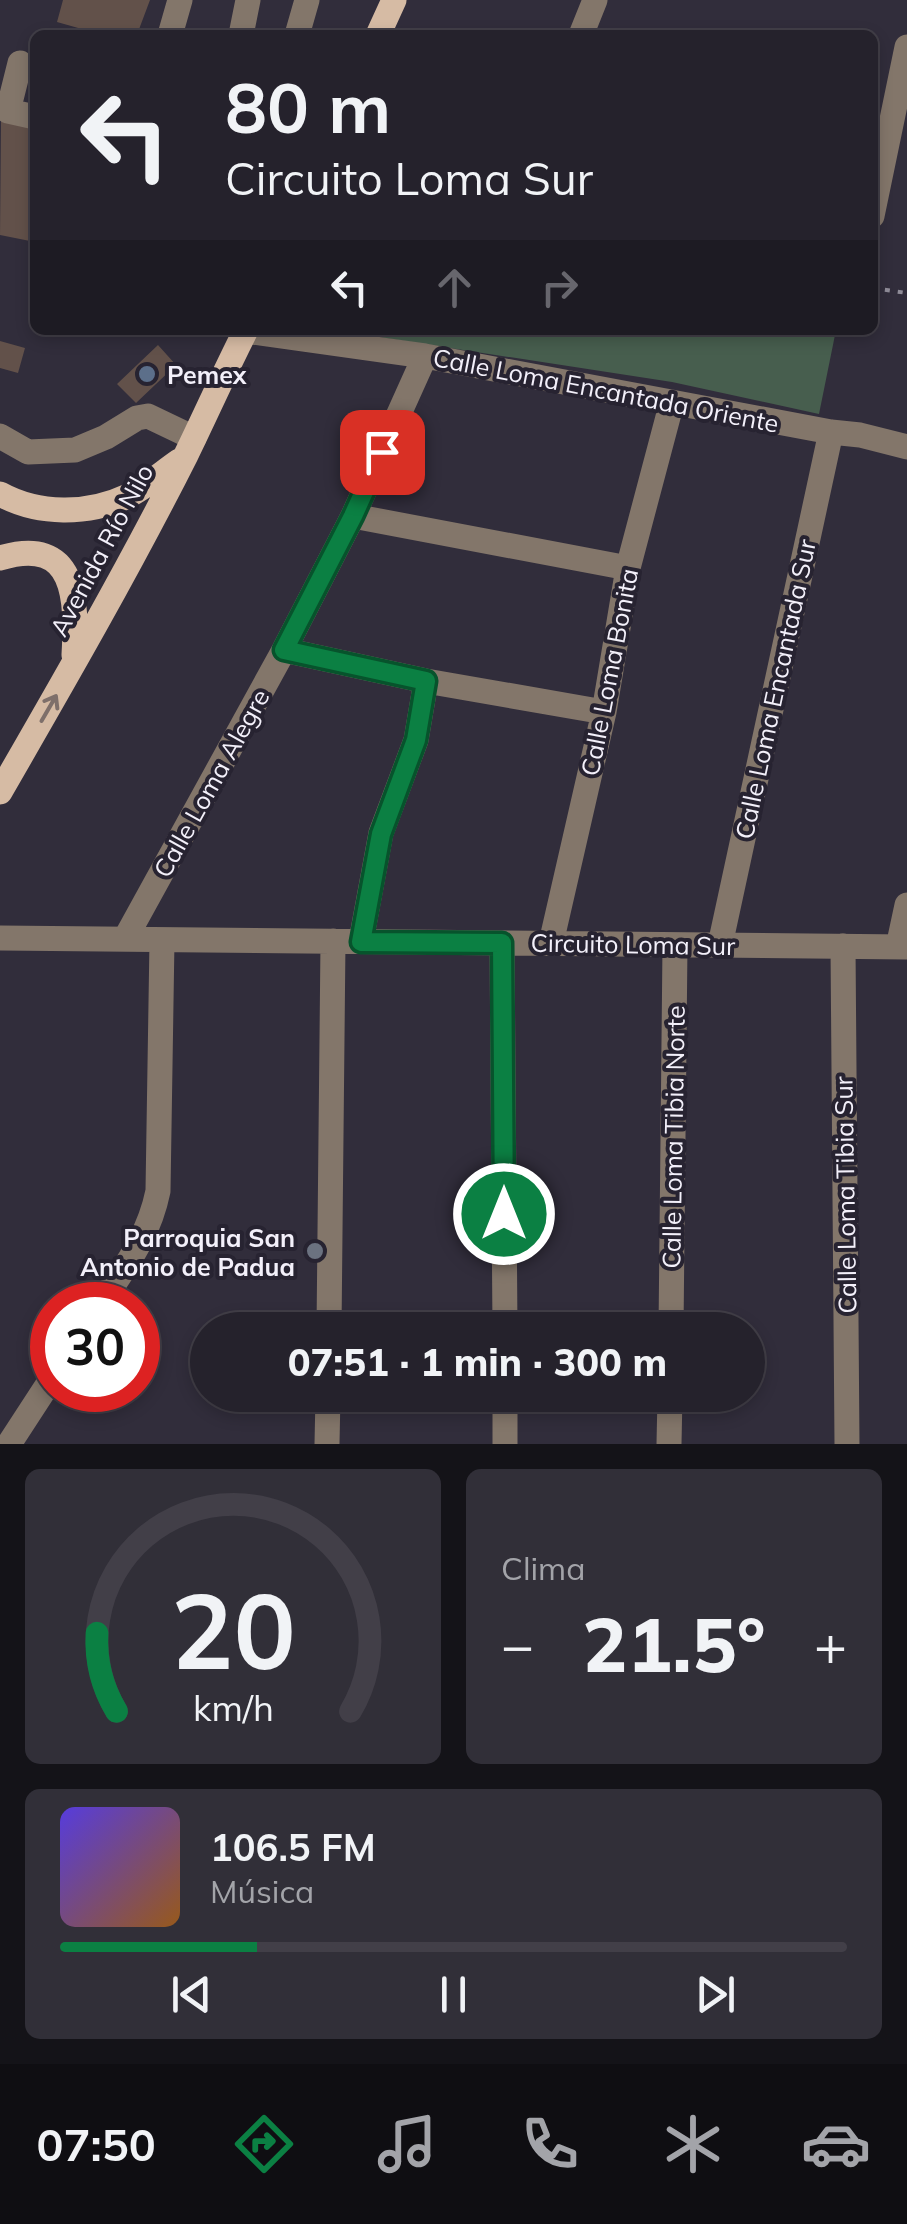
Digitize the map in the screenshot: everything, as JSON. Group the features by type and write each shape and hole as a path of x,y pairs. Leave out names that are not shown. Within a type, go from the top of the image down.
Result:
{"main road":[{"path":"380,30 394,0"},
{"name":"Avenida Río Nilo","path":"0,792 74,665 190,447 243,335"},
{"path":"0,494 38,508 63,511 96,506 126,496 190,447"},
{"path":"0,558 37,554 55,561 66,574 74,594 74,665"}],"street":[{"path":"171,30 180,0"},
{"path":"241,30 248,0"},
{"path":"298,30 307,0"},
{"path":"583,30 595,0"},
{"path":"878,188 907,47"},
{"path":"18,63 8,111 30,116"},
{"path":"878,81 900,84"},
{"name":"Calle Loma Encantada Oriente","path":"274,335 425,356 907,448"},
{"name":"Calle Loma Alegre","path":"125,939 353,516 425,356"},
{"name":"Calle Loma Bonita","path":"551,943 604,712 628,568 672,402"},
{"path":"0,436 28,452 75,450 148,416 190,447"},
{"name":"Calle Loma Encantada Sur","path":"720,945 830,432"},
{"path":"353,516 628,568"},
{"path":"284,650 426,681 604,712"},
{"path":"361,942 381,834 416,740 426,681"},
{"path":"902,947 907,905"},
{"name":"Circuito Loma Sur","path":"0,938 902,947"},
{"path":"115,1282 153,1218 158,1191 162,940"},
{"path":"328,1312 333,941"},
{"path":"502,943 504,1312"},
{"name":"Calle Loma Tibia Norte","path":"670,1312 674,944"},
{"name":"Calle Loma Tibia Sur","path":"843,946 847,1444"},
{"path":"10,1444 30,1412"},
{"path":"327,1444 328,1412"},
{"path":"505,1412 506,1444"},
{"path":"669,1444 670,1412"}],"path":[{"path":"878,289 907,294"}],"green space":[{"path":"366,335 835,335 819,414 672,382"}],"building":[{"path":"63,0 150,0 139,30 85,30 57,22"},
{"path":"1,121 30,127 30,241 0,235"},
{"path":"0,341 25,348 18,373 0,368"},
{"name":"Pemex","path":"158,345 176,365 136,403 117,384"}],"place":[{"name":"Pemex","path":"147,374"},
{"name":"Parroquia San Antonio de Padua","path":"315,1251"}],"route":[{"path":"382,452 284,650 426,681 416,740 381,834 361,942 502,943 504,1214"}]}
